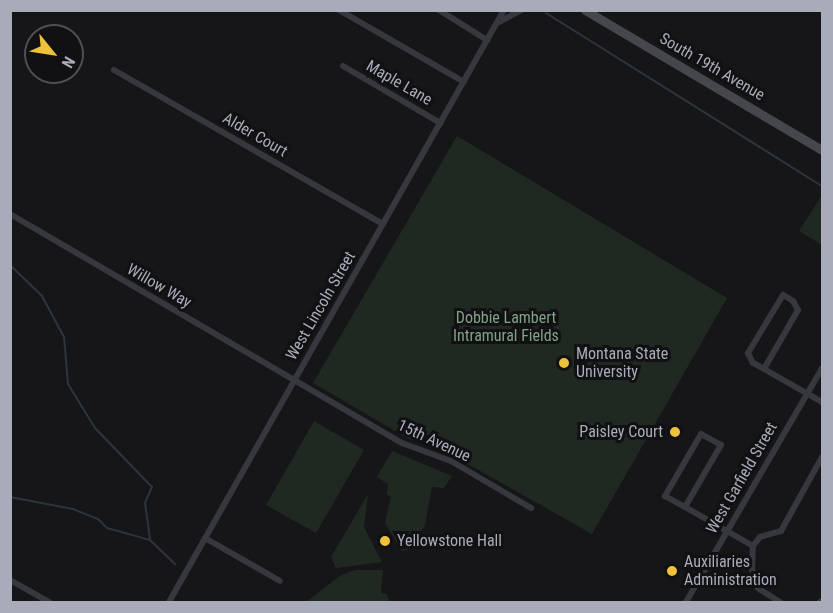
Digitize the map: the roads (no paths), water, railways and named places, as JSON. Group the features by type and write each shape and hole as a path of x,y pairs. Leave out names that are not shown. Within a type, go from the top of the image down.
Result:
{"main road":[{"name":"South 19th Avenue","path":"585,10 822,150"}],"street":[{"path":"339,10 464,82"},
{"path":"438,10 487,40"},
{"name":"West Lincoln Street","path":"169,603 504,10"},
{"path":"497,23 521,10"},
{"name":"Maple Lane","path":"343,66 440,123"},
{"name":"Alder Court","path":"114,70 383,224"},
{"name":"Willow Way","path":"10,214 294,380"},
{"path":"764,369 798,310 793,301 783,296 748,353 753,363 822,402"},
{"name":"West Garfield Street","path":"686,603 822,368"},
{"name":"15th Avenue","path":"294,380 402,443 451,461 531,508"},
{"path":"685,507 721,445 701,434 665,496 753,546"},
{"path":"780,603 758,588 752,570 753,546 760,537 781,531 822,457"},
{"path":"205,538 280,581"},
{"path":"10,580 49,603"}],"waterway":[{"path":"546,13 822,186"},
{"path":"10,265 42,296 64,337 68,384 95,428 152,487 145,503 150,540 175,564"},
{"path":"10,497 73,509 98,519 107,528 150,540"}],"place":[{"name":"Montana State University","path":"564,363"},
{"name":"Paisley Court","path":"675,432"},
{"name":"Yellowstone Hall","path":"385,541"},
{"name":"Auxiliaries Administration","path":"672,571"}],"park label":[{"name":"Dobbie Lambert Intramural Fields","path":"506,327"}]}
